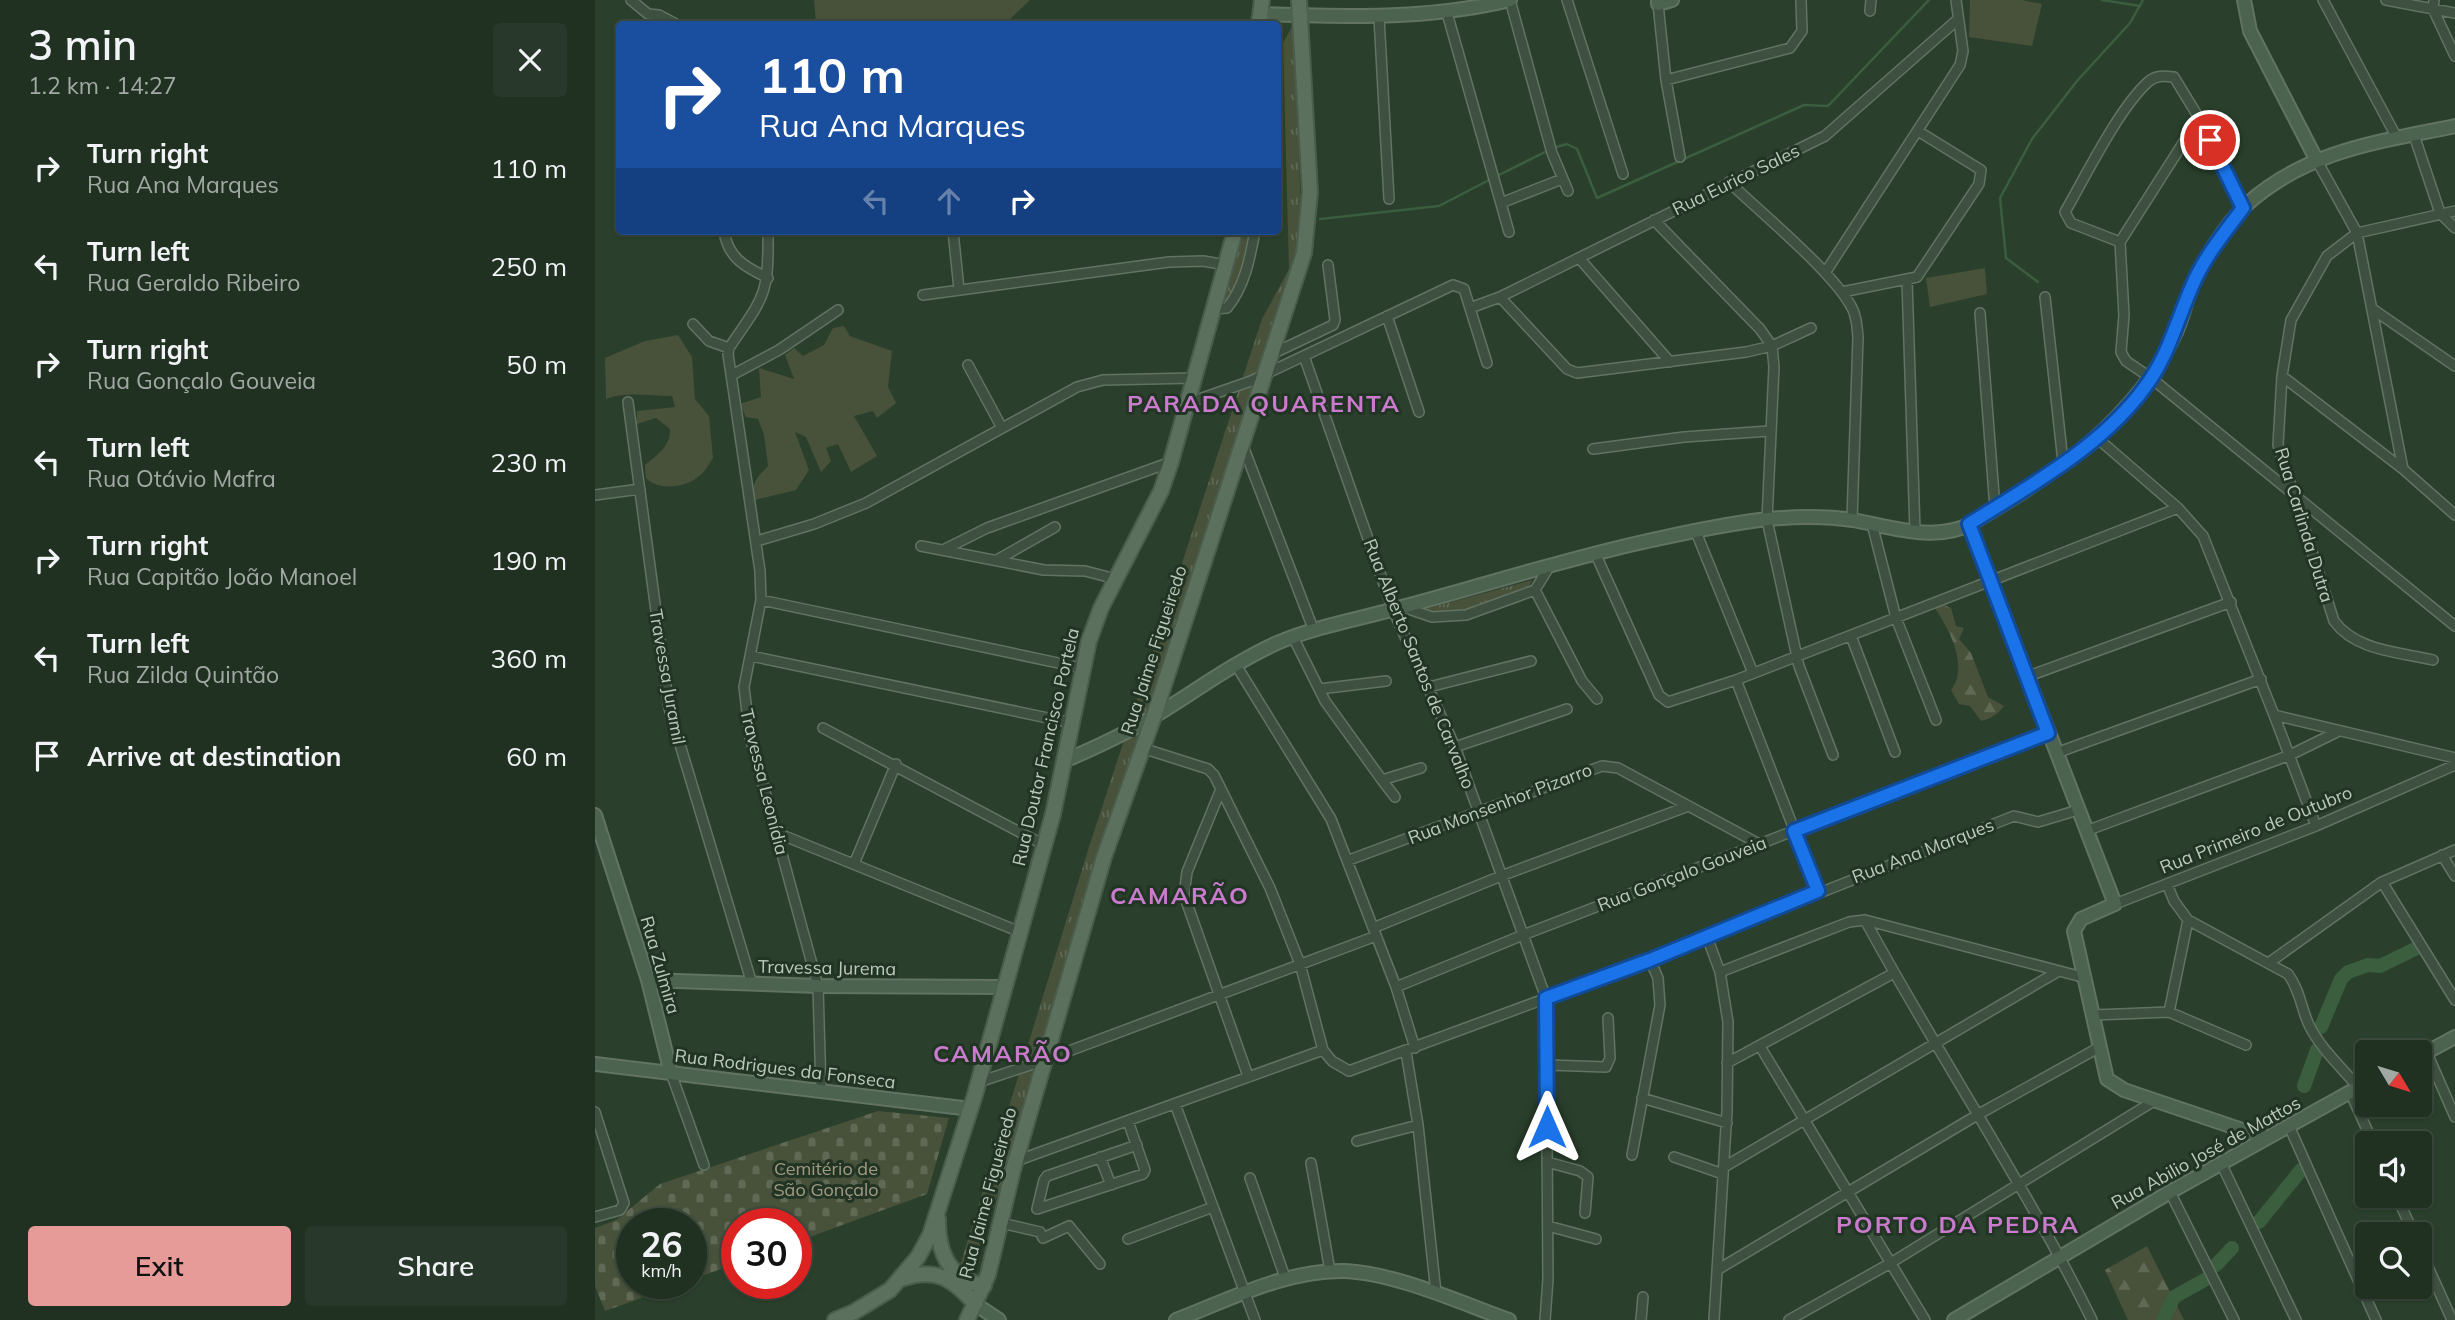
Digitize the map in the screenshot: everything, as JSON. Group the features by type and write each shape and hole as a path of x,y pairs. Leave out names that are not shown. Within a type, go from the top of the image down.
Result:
{"main road":[{"path":"1260,13 1299,8 1379,17 1447,13 1510,0"},
{"path":"1658,2 1672,0"},
{"path":"2244,0 2250,31 2315,159"},
{"name":"Rua Jaime Figueiredo","path":"967,1320 984,1286 1016,1161 1104,858 1154,716 1297,282 1310,216 1299,8"},
{"path":"1065,761 1154,716 1236,665 1293,637 1549,567 1696,532 1767,520 1811,516 1915,531 1948,531 1969,524 2096,437 2151,378 2176,332 2206,258 2243,208 2273,185 2315,159 2396,136 2455,126"},
{"name":"Rua Doutor Francisco Portela","path":"835,1320 873,1301 900,1280 918,1257 939,1211 979,1082 1044,845 1093,627 1156,502 1171,462 1234,235"},
{"path":"1969,524 2115,904"},
{"name":"Rua Zulmira","path":"595,815 648,980 671,1073"},
{"name":"Rua Primeiro de Outubro","path":"2086,978 2074,930 2081,919 2115,904"},
{"path":"2086,978 2098,1048 2107,1079 2124,1090 2266,1138"},
{"name":"Travessa Jurema","path":"648,980 818,986 1005,987"},
{"path":"2433,1049 2455,1037"},
{"name":"Rua Rodrigues da Fonseca","path":"595,1064 971,1109"},
{"name":"Rua Abilio José de Mattos","path":"1954,1320 2170,1192 2355,1089"},
{"path":"939,1211 940,1244 951,1269 961,1279 984,1286"},
{"path":"1176,1320 1286,1280 1330,1271 1362,1273 1436,1293 1470,1314 1509,1320"},
{"path":"900,1280 926,1272 939,1275 999,1320"}],"street":[{"path":"631,0 648,14 659,15 670,21"},
{"path":"1510,0 1551,149 1568,191"},
{"path":"1567,0 1623,174"},
{"path":"1666,80 1790,48 1802,32 1801,0"},
{"path":"1870,11 1871,0"},
{"path":"1825,274 1960,65 1963,51 1956,0"},
{"path":"2323,0 2396,136"},
{"path":"2386,0 2433,4 2455,13"},
{"path":"1658,2 1666,80 1680,158"},
{"path":"2433,4 2455,56"},
{"path":"1447,13 1509,232"},
{"path":"1379,17 1389,199"},
{"name":"Rua Eurico Sales","path":"1470,308 1500,297 1825,136 1957,20"},
{"path":"2119,242 2071,223 2065,212 2103,145 2139,92 2149,80 2160,76 2174,77 2199,118 2243,208"},
{"path":"2199,118 2119,242 2124,315 2121,352 2126,361 2151,378 2455,626"},
{"path":"1842,292 1907,280 1920,273 1982,177 1981,170 1918,131"},
{"path":"2414,135 2439,213 2455,228"},
{"path":"2315,159 2357,233 2403,469"},
{"path":"1501,203 1562,179"},
{"path":"1729,182 1825,274 1842,292 1853,310 1858,329 1851,520"},
{"name":"Rua Carlinda Dutra","path":"2434,660 2372,647 2342,632 2334,621 2278,446 2283,376 2291,320 2327,256 2357,233 2455,211"},
{"path":"1654,220 1760,329 1772,346 1767,520 1802,677 1833,755"},
{"path":"725,235 737,261 768,278"},
{"path":"694,324 709,341 729,348 751,320 768,278 768,235"},
{"path":"953,235 959,289"},
{"path":"1214,309 1227,308 1240,287 1254,235"},
{"path":"1579,258 1670,362"},
{"path":"923,295 1169,261 1203,261 1226,265"},
{"path":"1272,354 1333,325 1335,320 1328,265"},
{"path":"1907,280 1915,531"},
{"path":"1188,403 1264,376 1458,285 1464,289 1487,363"},
{"path":"1500,297 1571,372 1585,373 1772,346 1811,328"},
{"path":"2045,297 2063,462"},
{"path":"732,375 779,350 838,310"},
{"path":"2374,310 2455,366"},
{"path":"1980,313 1996,508"},
{"path":"1387,316 1419,412"},
{"name":"Travessa Leonídia","path":"729,348 757,541 761,600 744,703 818,986 821,1091"},
{"name":"Rua Alberto Santos de Carvalho","path":"1304,356 1398,608 1455,747 1546,998 1548,1226 1545,1320"},
{"path":"968,365 1002,428"},
{"path":"2283,376 2403,469 2455,515"},
{"path":"757,541 814,524 866,503 1077,387 1103,380 1194,378"},
{"name":"Travessa Juramil","path":"628,402 669,708 752,984"},
{"path":"1593,449 1769,431"},
{"path":"2096,437 2178,508 2203,536 2231,602 2316,826"},
{"path":"1242,444 1314,631"},
{"path":"945,549 987,528 1171,462"},
{"path":"595,495 640,489"},
{"path":"1596,555 1659,695 1665,701 1673,702 1753,674 1797,654 1992,582 2178,508"},
{"path":"1872,524 1896,618 1936,720"},
{"path":"997,560 1055,527"},
{"path":"1696,532 1753,674"},
{"path":"921,546 1044,570 1085,571 1116,579"},
{"path":"1398,608 1424,616 1445,618 1477,612 1535,590 1549,567"},
{"path":"1535,590 1582,681 1597,699"},
{"path":"761,600 1082,668"},
{"path":"2026,677 2231,602"},
{"path":"1851,636 1895,752"},
{"path":"1293,637 1327,704 1395,797"},
{"path":"751,656 1072,723"},
{"path":"1429,688 1531,661"},
{"path":"1236,665 1331,819 1396,987 1411,1050 1436,1293"},
{"path":"1736,680 1790,832 1818,891"},
{"path":"2056,753 2261,680"},
{"path":"1319,689 1386,681"},
{"path":"1455,747 1567,709"},
{"path":"2274,715 2455,758"},
{"path":"823,728 896,764 1044,845"},
{"path":"2086,831 2290,755 2339,731"},
{"name":"Rua Gonçalo Gouveia","path":"1396,987 1523,935 2048,733"},
{"path":"1016,1161 1323,1050 1300,964 1258,860 1221,789 1208,769 1142,748"},
{"path":"854,864 896,764"},
{"name":"Rua Monsenhor Pizarro","path":"1349,860 1602,765 1618,768 1686,807 1765,843"},
{"name":"Rua Primeiro de Outubro","path":"2115,904 2316,826 2455,765"},
{"path":"1382,780 1421,768"},
{"path":"1221,789 1184,883 1187,905 1248,1076"},
{"path":"979,1082 1045,1060 1300,964 1501,876 1686,807"},
{"name":"Rua Ana Marques","path":"1323,1050 1332,1061 1349,1071 1650,960 1818,891 1938,848 2014,816 2038,822 2078,810"},
{"path":"777,833 1020,932"},
{"path":"2270,962 2382,881 2455,850"},
{"path":"2442,855 2455,876"},
{"path":"2382,881 2455,1000"},
{"path":"2167,884 2174,901 2188,920 2288,974 2297,986 2314,1033 2355,1082"},
{"path":"1720,972 1849,922 1865,920 2086,978"},
{"path":"1865,920 1894,974 2061,1255 2089,1319"},
{"path":"2169,1012 2188,920"},
{"path":"1707,937 1720,972 1728,1022 1727,1123 1714,1320"},
{"path":"1632,1154 1660,1005 1658,978 1650,960"},
{"path":"1674,1157 1723,1171 1936,1041 2057,972"},
{"path":"1727,1063 1761,1048 1894,974"},
{"path":"2094,1015 2169,1012 2246,1045"},
{"path":"1548,1065 1606,1067 1610,1058 1608,1018"},
{"path":"1761,1048 1846,1194 1925,1320"},
{"path":"1717,1270 1979,1114 2098,1048"},
{"name":"Rua Zulmira","path":"671,1073 704,1165"},
{"path":"2433,1074 2455,1117"},
{"path":"1642,1098 1727,1123"},
{"path":"1789,1320 1889,1264 2154,1101"},
{"path":"1175,1104 1255,1320"},
{"path":"595,1112 624,1203 620,1210 595,1217"},
{"path":"1128,1121 1137,1144 1145,1172 1042,1210 1036,1208 1045,1177 1137,1144"},
{"path":"1357,1141 1418,1125"},
{"path":"2289,1126 2375,1320"},
{"path":"1100,1157 1111,1185"},
{"path":"1547,1162 1580,1171 1587,1177 1585,1213"},
{"path":"1311,1163 1330,1271"},
{"path":"2221,1163 2296,1320"},
{"path":"1250,1178 1286,1280"},
{"path":"2170,1192 2234,1320"},
{"path":"1128,1239 1213,1207"},
{"path":"1002,1223 1039,1232 1043,1238 1069,1226 1100,1264"},
{"path":"1548,1226 1596,1239"},
{"path":"2432,1276 2452,1320"},
{"path":"1641,1320 1643,1297"}],"green space":[{"path":"814,0 1030,0 1008,21 816,21"},
{"path":"1970,0 2022,0 2042,4 2032,46 1969,37"},
{"path":"1294,23 1302,238 970,1281 957,1275 1089,847 1262,319 1289,269 1283,43"},
{"path":"1237,235 1251,235 1241,277 1225,302 1222,301"},
{"path":"1985,268 1987,294 1930,307 1926,278"},
{"path":"844,326 850,336 892,351 888,387 896,403 877,418 873,411 854,416 877,456 851,472 838,444 826,448 831,461 821,472 806,437 795,432 809,470 796,490 755,500 755,481 768,466 764,435 758,419 746,417 740,404 761,397 759,368 794,379 785,355 794,348 803,356 824,345 833,328"},
{"path":"678,335 692,357 695,399 709,416 713,458 693,480 680,485 665,486 646,478 645,465 666,445 670,429 656,418 637,424 637,411 675,407 672,396 629,395 606,399 605,358 645,341"},
{"path":"1532,580 1527,591 1475,608 1449,612 1422,610"},
{"path":"1941,603 1951,608 1956,626 1964,628 1959,639 1971,653 1988,697 2004,706 1988,719 1981,721 1970,706 1959,704 1951,690 1956,681 1958,660 1951,638 1935,608"},
{"name":"Cemitério de São Gonçalo","path":"878,1111 949,1118 927,1194 812,1236 812,1208 721,1208 721,1269 707,1274 707,1208 631,1208 660,1184"},
{"name":"Cemitério de São Gonçalo","path":"616,1220 616,1299 638,1299 605,1311 595,1286 595,1228"},
{"path":"2147,1246 2184,1320 2128,1320 2105,1270"}],"waterway":[{"path":"1553,148 1567,144 1577,149 1597,198 1804,105 1828,106 1929,0"},
{"path":"2102,0 2140,6"},
{"path":"2038,282 2006,258 2000,198 2032,139 2077,81 2130,23 2143,0"},
{"path":"1497,176 1547,151"},
{"path":"1320,219 1439,206 1491,179"},
{"path":"2321,1027 2341,979 2348,972 2368,965 2380,966 2415,949"},
{"path":"2304,1086 2317,1050"},
{"path":"2259,1222 2301,1170"},
{"path":"2216,1265 2232,1248"},
{"path":"2163,1320 2174,1297 2208,1278"}],"district":[{"name":"PARADA QUARENTA","path":"1264,404"},
{"name":"CAMARÃO","path":"1180,896"},
{"name":"CAMARÃO","path":"1003,1054"},
{"name":"PORTO DA PEDRA","path":"1958,1225"}],"route":[{"path":"1547,1127 1549,1015 1546,998 1650,960 1818,891 1794,831 2048,733 1969,524 2096,437 2151,378 2176,332 2206,258 2243,208 2210,140"}]}
